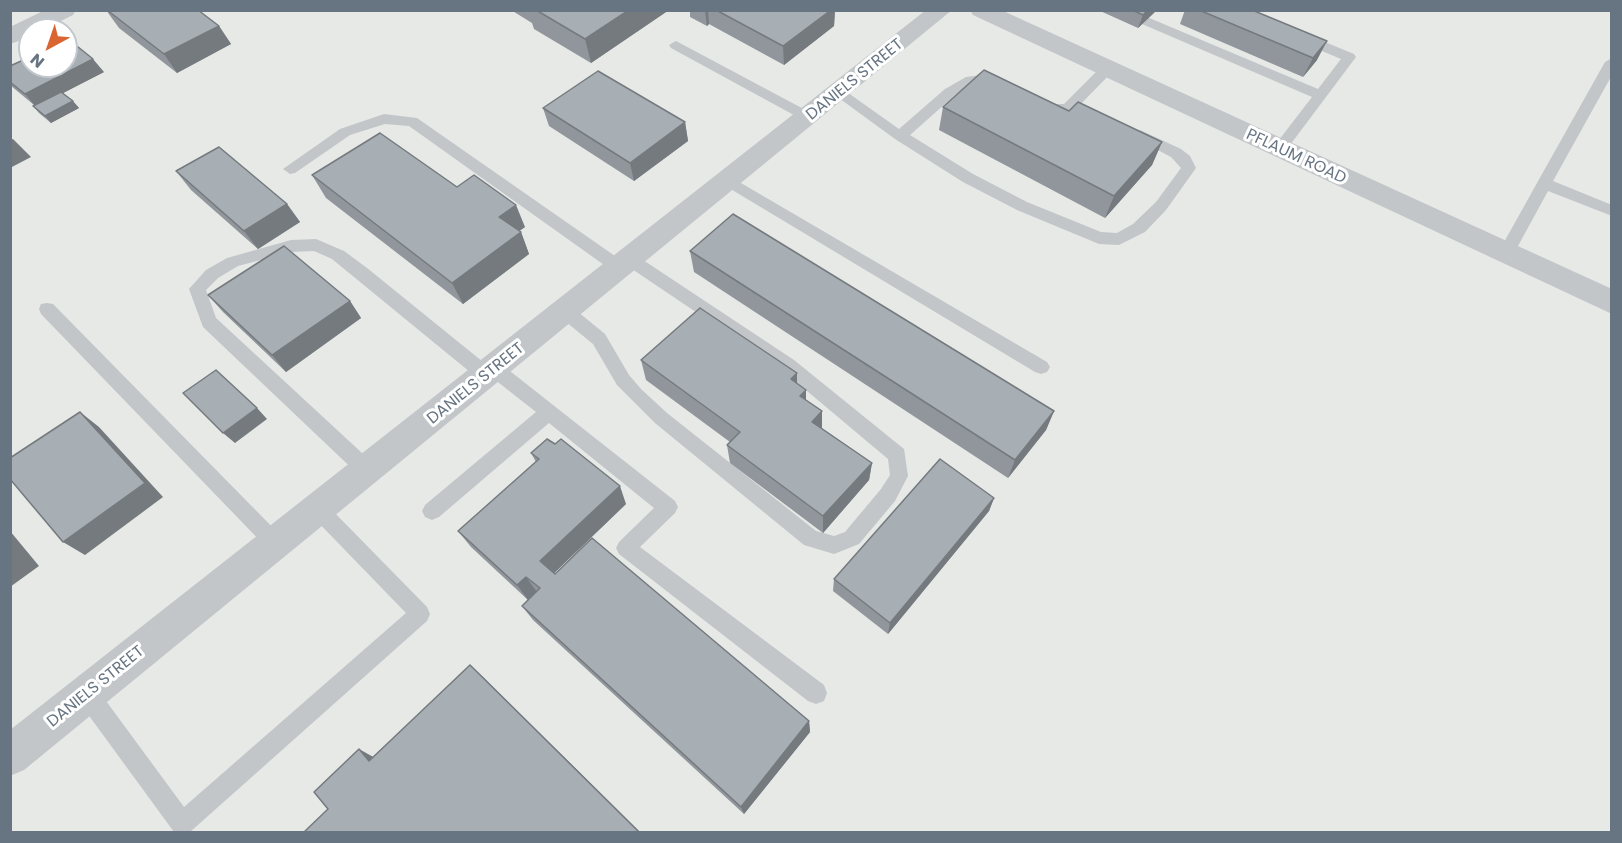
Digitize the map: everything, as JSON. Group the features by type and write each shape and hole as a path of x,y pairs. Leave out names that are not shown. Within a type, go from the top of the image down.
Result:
{"street":[{"path":"16,10 33,18"},
{"path":"49,18 65,10"},
{"name":"DANIELS STREET","path":"10,756 491,373 941,10"},
{"name":"PFLAUM ROAD","path":"981,10 1611,302"}],"lane":[{"path":"1147,21 1193,35 1260,63 1285,74 1321,95"},
{"path":"1280,149 1349,57 1287,31"},
{"path":"1301,53 1312,42"},
{"path":"676,45 808,117"},
{"path":"1506,253 1611,62"},
{"path":"1025,96 1054,109 1080,107 1107,69"},
{"path":"900,136 950,92 971,80 981,79 1006,88"},
{"path":"839,93 900,136 968,178 1022,206 1099,238 1119,239 1139,228 1161,206 1189,168 1185,160 1176,153 1125,128"},
{"path":"290,169 345,132 384,118 412,121 626,264 788,364 897,454 899,476 888,495 852,538 834,545 811,539 660,418 623,380 599,339 566,312"},
{"path":"729,181 1041,367"},
{"path":"1544,183 1611,211"},
{"path":"368,471 209,322 197,289 212,274 233,262 291,246 316,245 338,255 491,373 549,412 668,507 626,548 816,693"},
{"path":"47,309 276,544"},
{"path":"432,512 549,412"},
{"path":"87,694 182,824 420,614 319,510"}],"shaded area":[{"path":"10,11 1611,11 1611,832 11,832"}],"building":[{"path":"107,10 198,10 219,26 164,54"},
{"path":"536,10 629,10 585,39"},
{"path":"716,10 831,10 783,46"},
{"path":"1132,10 1148,10 1143,15"},
{"path":"1199,10 1252,10 1327,41 1313,58"},
{"path":"78,47 93,59 78,67"},
{"path":"18,62 18,78 56,78 25,94 10,82 10,66"},
{"path":"984,70 1069,111 1078,102 1162,142 1114,196 943,107"},
{"path":"598,71 685,122 630,163 543,108"},
{"path":"61,92 73,101 45,116 33,106"},
{"path":"380,133 457,187 474,175 516,205 499,217 521,232 452,283 312,175"},
{"path":"219,147 287,204 244,231 176,171"},
{"path":"733,214 1054,411 1015,460 690,251"},
{"path":"284,246 350,301 272,355 208,295"},
{"path":"700,308 797,373 791,379 806,390 800,396 822,411 812,422 872,463 823,516 727,445 740,432 641,360"},
{"path":"216,370 257,408 223,433 183,393"},
{"path":"80,412 145,483 63,542 10,479 10,458"},
{"path":"547,439 555,444 561,439 620,486 540,561 555,574 592,538 809,721 741,807 522,606 540,588 526,577 517,585 458,531 539,459 531,453"},
{"path":"940,459 994,498 890,623 834,579"},
{"path":"470,665 639,832 304,832 328,809 314,792 359,749 369,761"}]}
